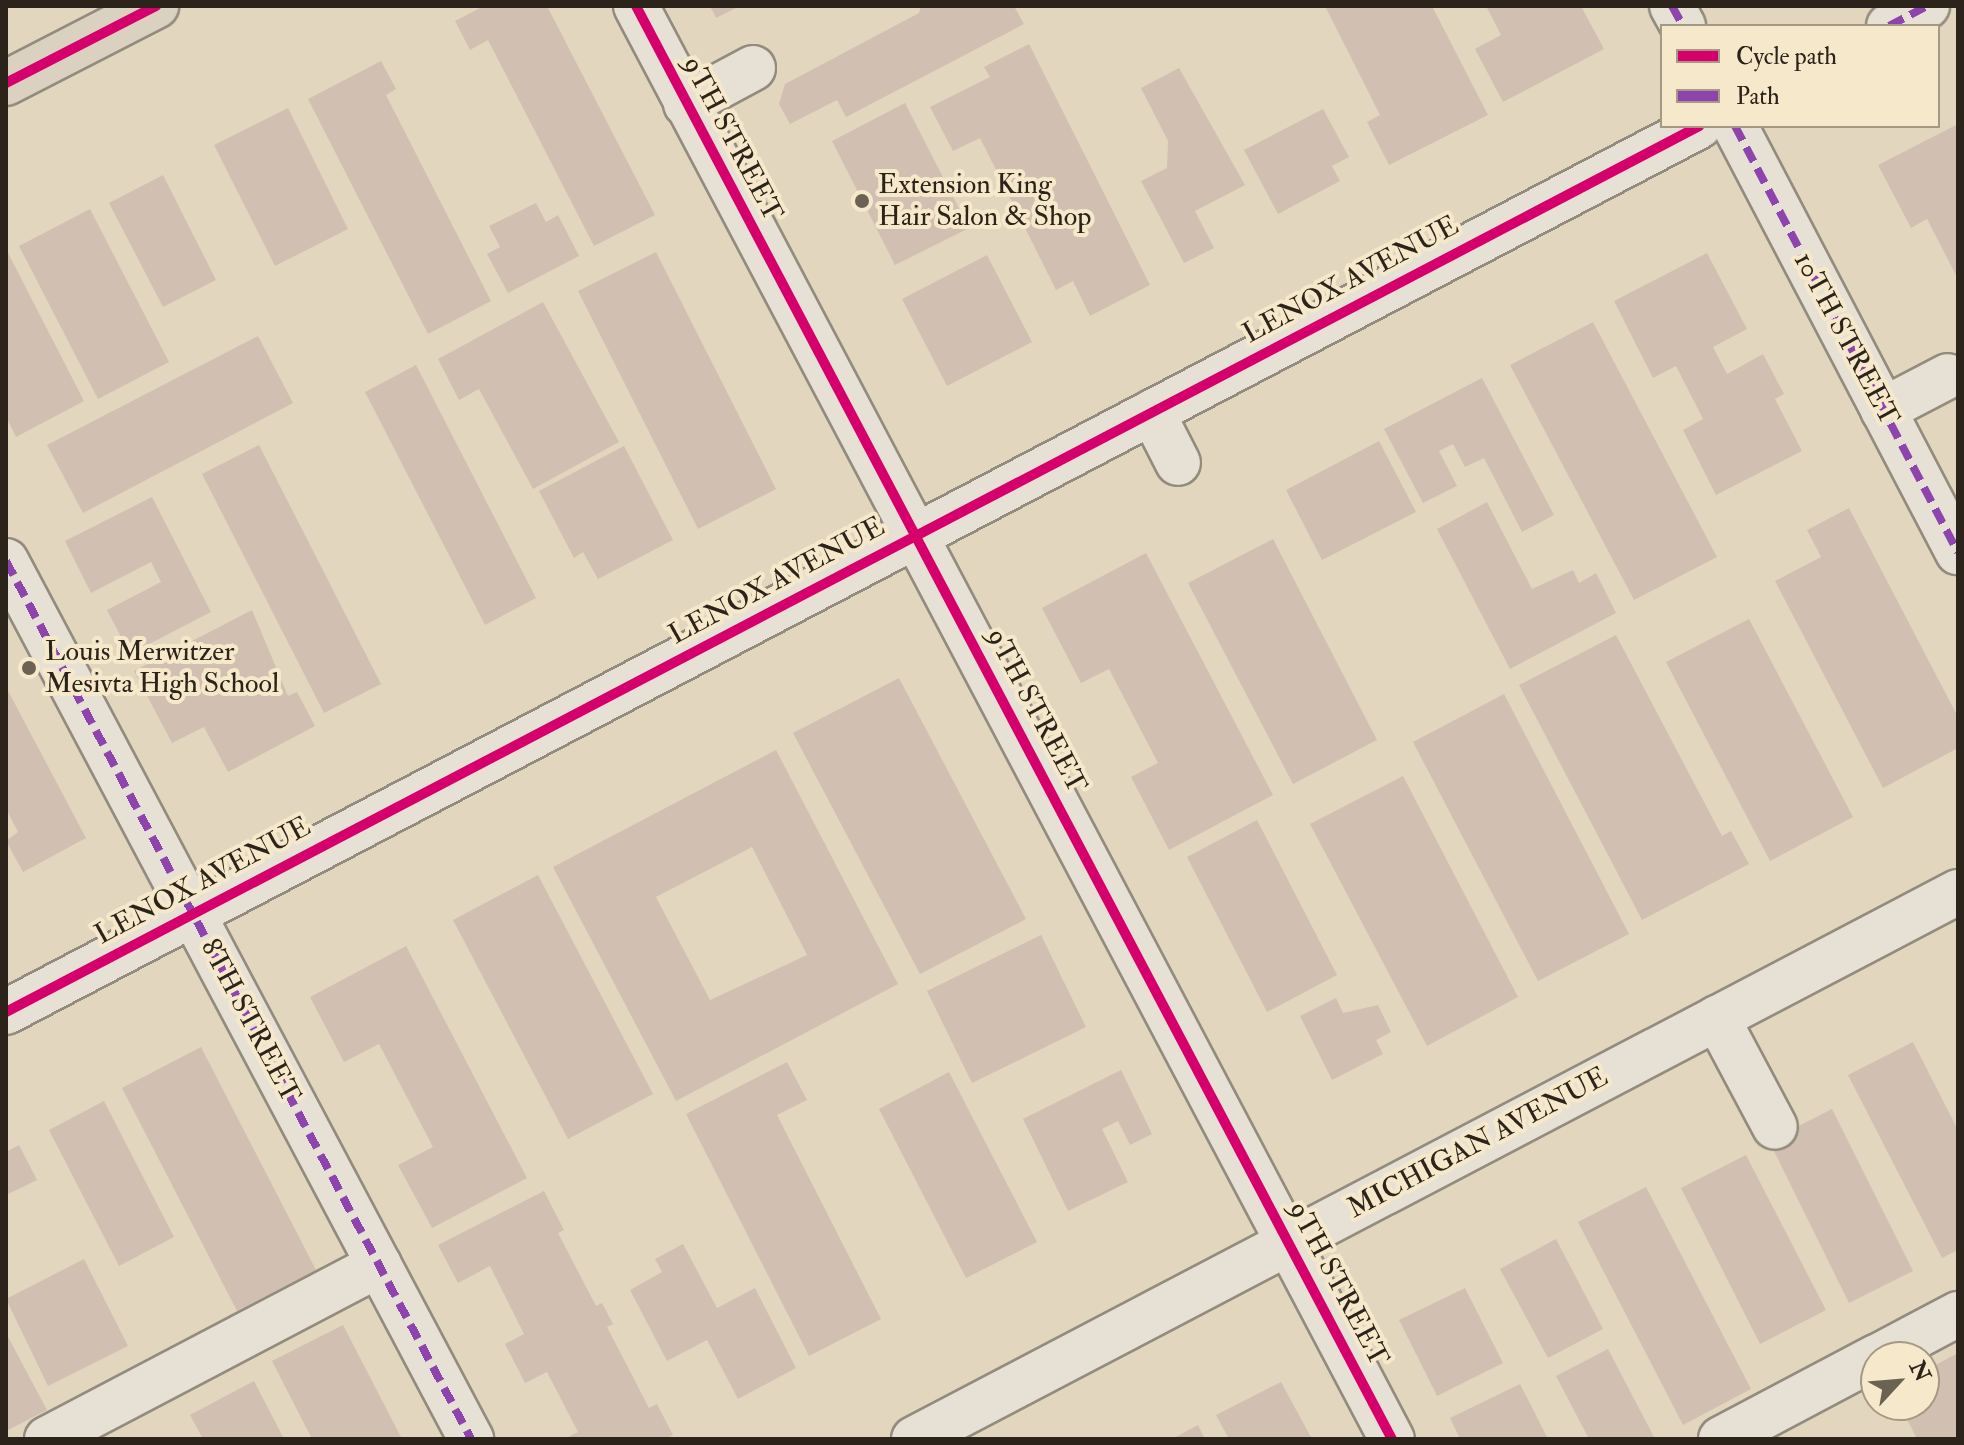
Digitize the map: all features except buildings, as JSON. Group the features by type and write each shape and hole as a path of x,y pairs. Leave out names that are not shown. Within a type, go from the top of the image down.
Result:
{"highway":[{"path":"6,83 156,6"}],"street":[{"name":"9TH STREET","path":"636,6 1392,1439"},
{"path":"1672,6 1682,24"},
{"path":"1893,24 1927,6"},
{"path":"686,104 753,68"},
{"name":"LENOX AVENUE","path":"6,1012 1695,128"},
{"name":"10TH STREET","path":"1736,128 1958,552"},
{"path":"1883,410 1948,376"},
{"path":"1152,412 1178,463"},
{"name":"8TH STREET","path":"7,566 471,1439"},
{"name":"MICHIGAN AVENUE","path":"914,1439 1958,892"},
{"path":"1717,1018 1775,1127"},
{"path":"47,1439 379,1265"},
{"path":"1907,1341 1958,1314"},
{"path":"1721,1439 1860,1365"}],"marked path":[{"path":"1672,6 1682,24"},
{"path":"1893,24 1927,6"},
{"path":"1736,128 1958,552"},
{"path":"6,561 471,1439"}],"cycle path":[{"path":"6,83 156,6"},
{"path":"636,6 1392,1439"},
{"path":"6,1012 1695,128"}],"place":[{"name":"Extension King Hair Salon & Shop","path":"862,201"},
{"name":"Louis Merwitzer Mesivta High School","path":"29,668"}]}
